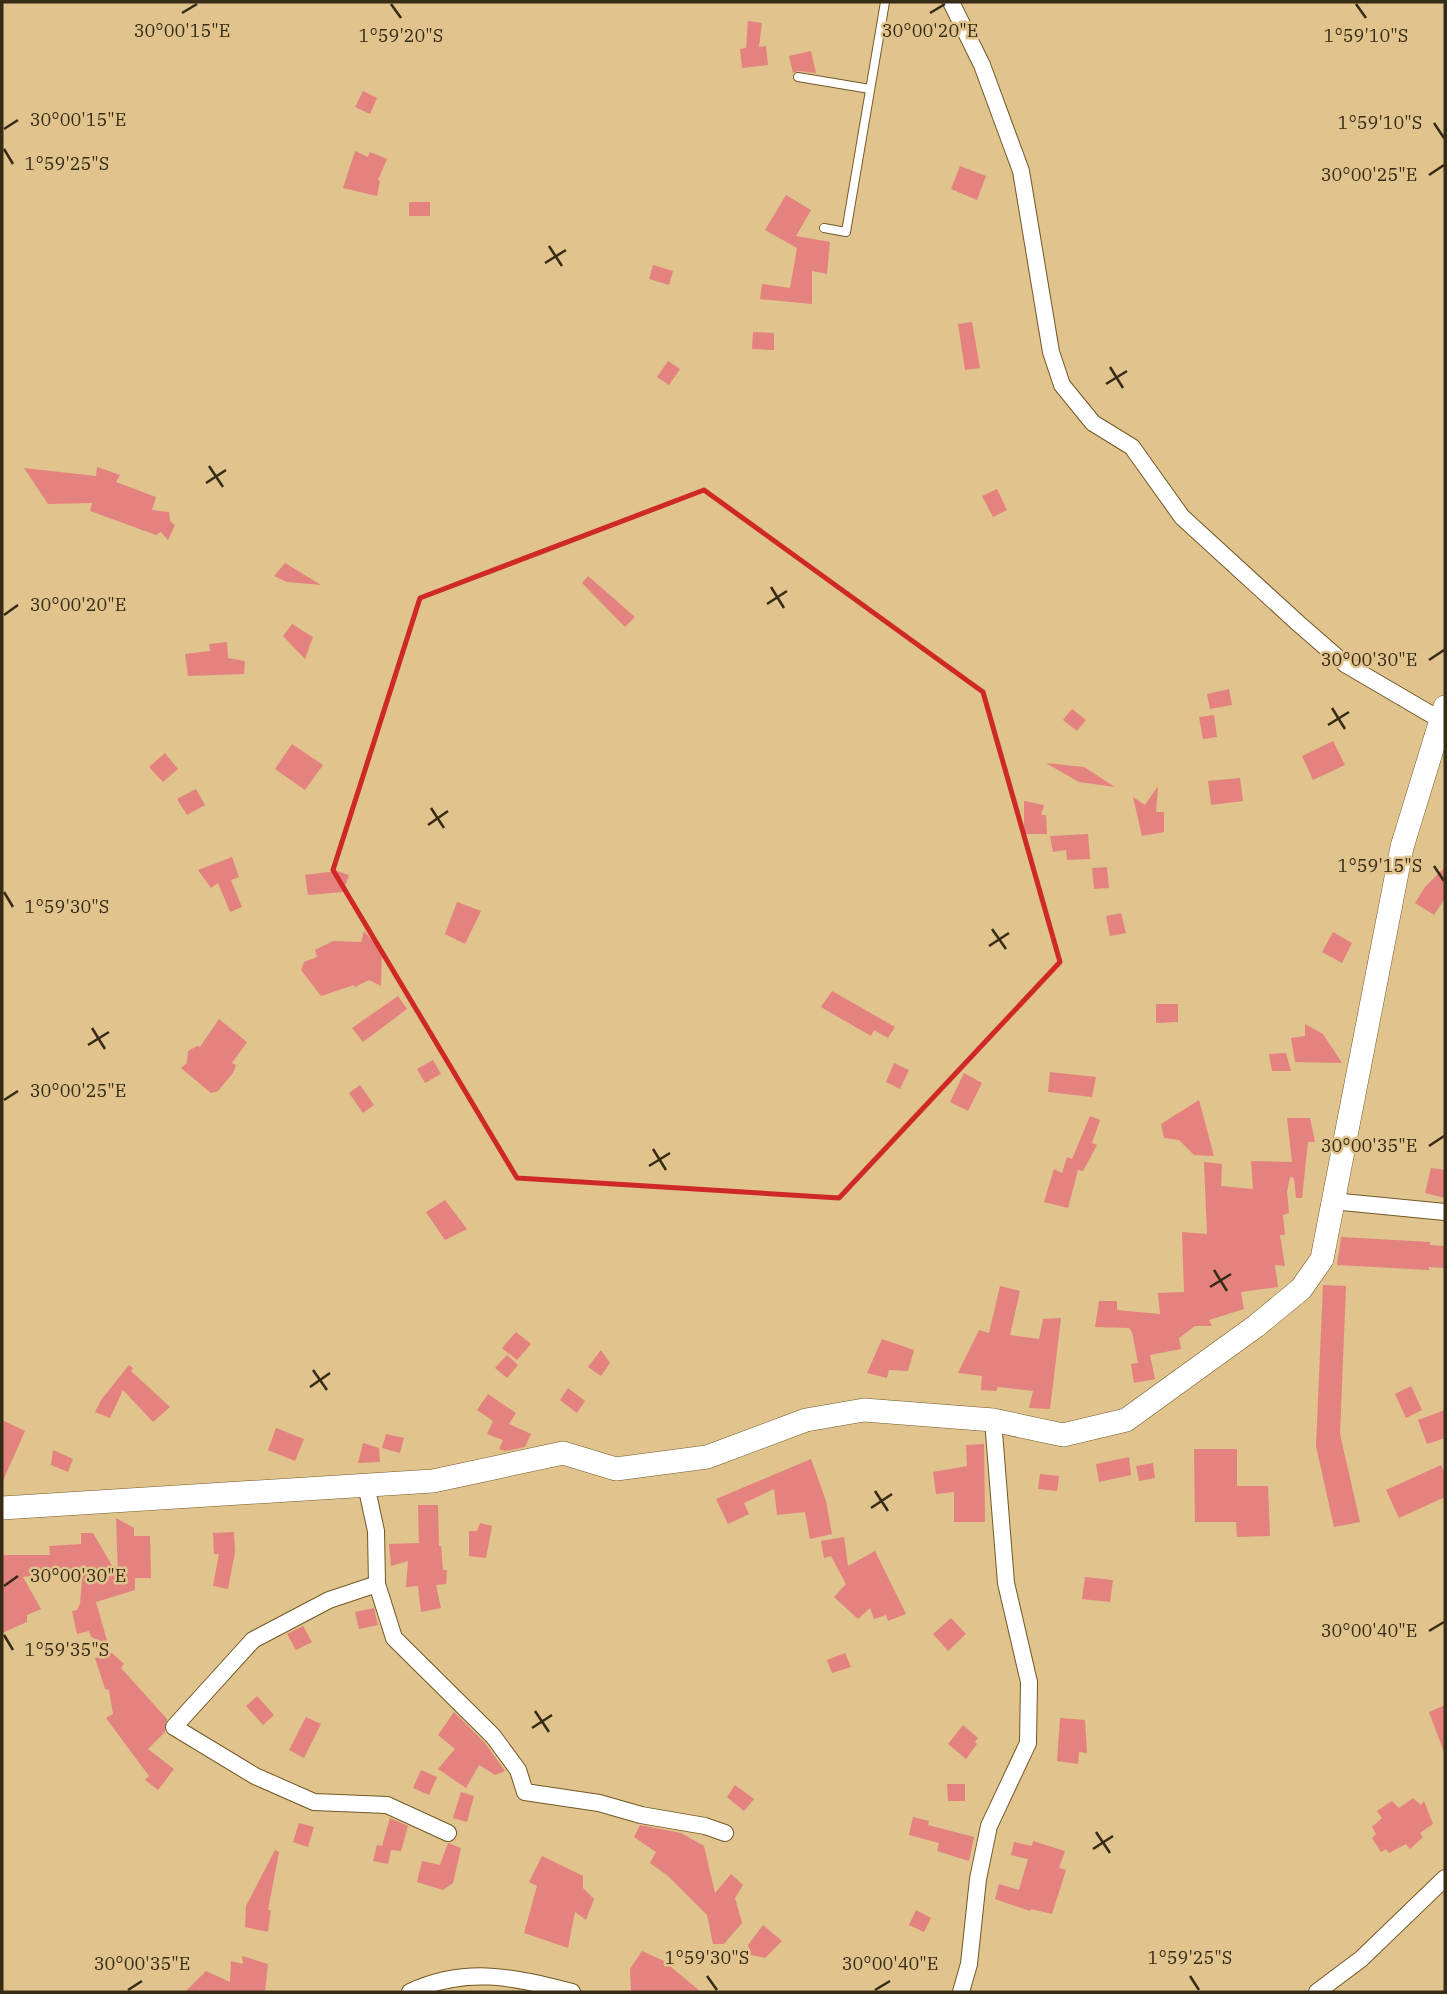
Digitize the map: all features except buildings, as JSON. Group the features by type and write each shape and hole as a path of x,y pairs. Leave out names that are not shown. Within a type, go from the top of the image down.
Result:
{"main road":[{"path":"2,1508 433,1481 563,1453 617,1469 707,1457 806,1420 864,1410 993,1420 1063,1435 1126,1420 1256,1326 1301,1289 1322,1259 1402,847 1442,713"}],"street":[{"path":"951,2 982,65 1021,171 1051,352 1062,385 1093,423 1132,447 1182,517 1345,664 1442,713"},
{"path":"1332,1201 1445,1212"},
{"path":"961,1992 969,1964 978,1879 989,1826 1028,1743 1029,1682 1006,1583 993,1420"},
{"path":"366,1485 376,1531 377,1584 394,1638 492,1736 518,1770 526,1791 599,1803 641,1815 705,1826 725,1833"},
{"path":"377,1584 329,1600 253,1640 174,1727 255,1776 314,1802 387,1805 448,1833"},
{"path":"1317,1992 1361,1958 1445,1878"},
{"path":"410,1992 476,1974 526,1980 572,1992"}],"lane":[{"path":"824,228 846,232 885,2"},
{"path":"798,77 870,89"}],"highlighted area":[{"path":"704,490 983,692 1060,962 839,1198 517,1178 333,870 420,598"}]}
